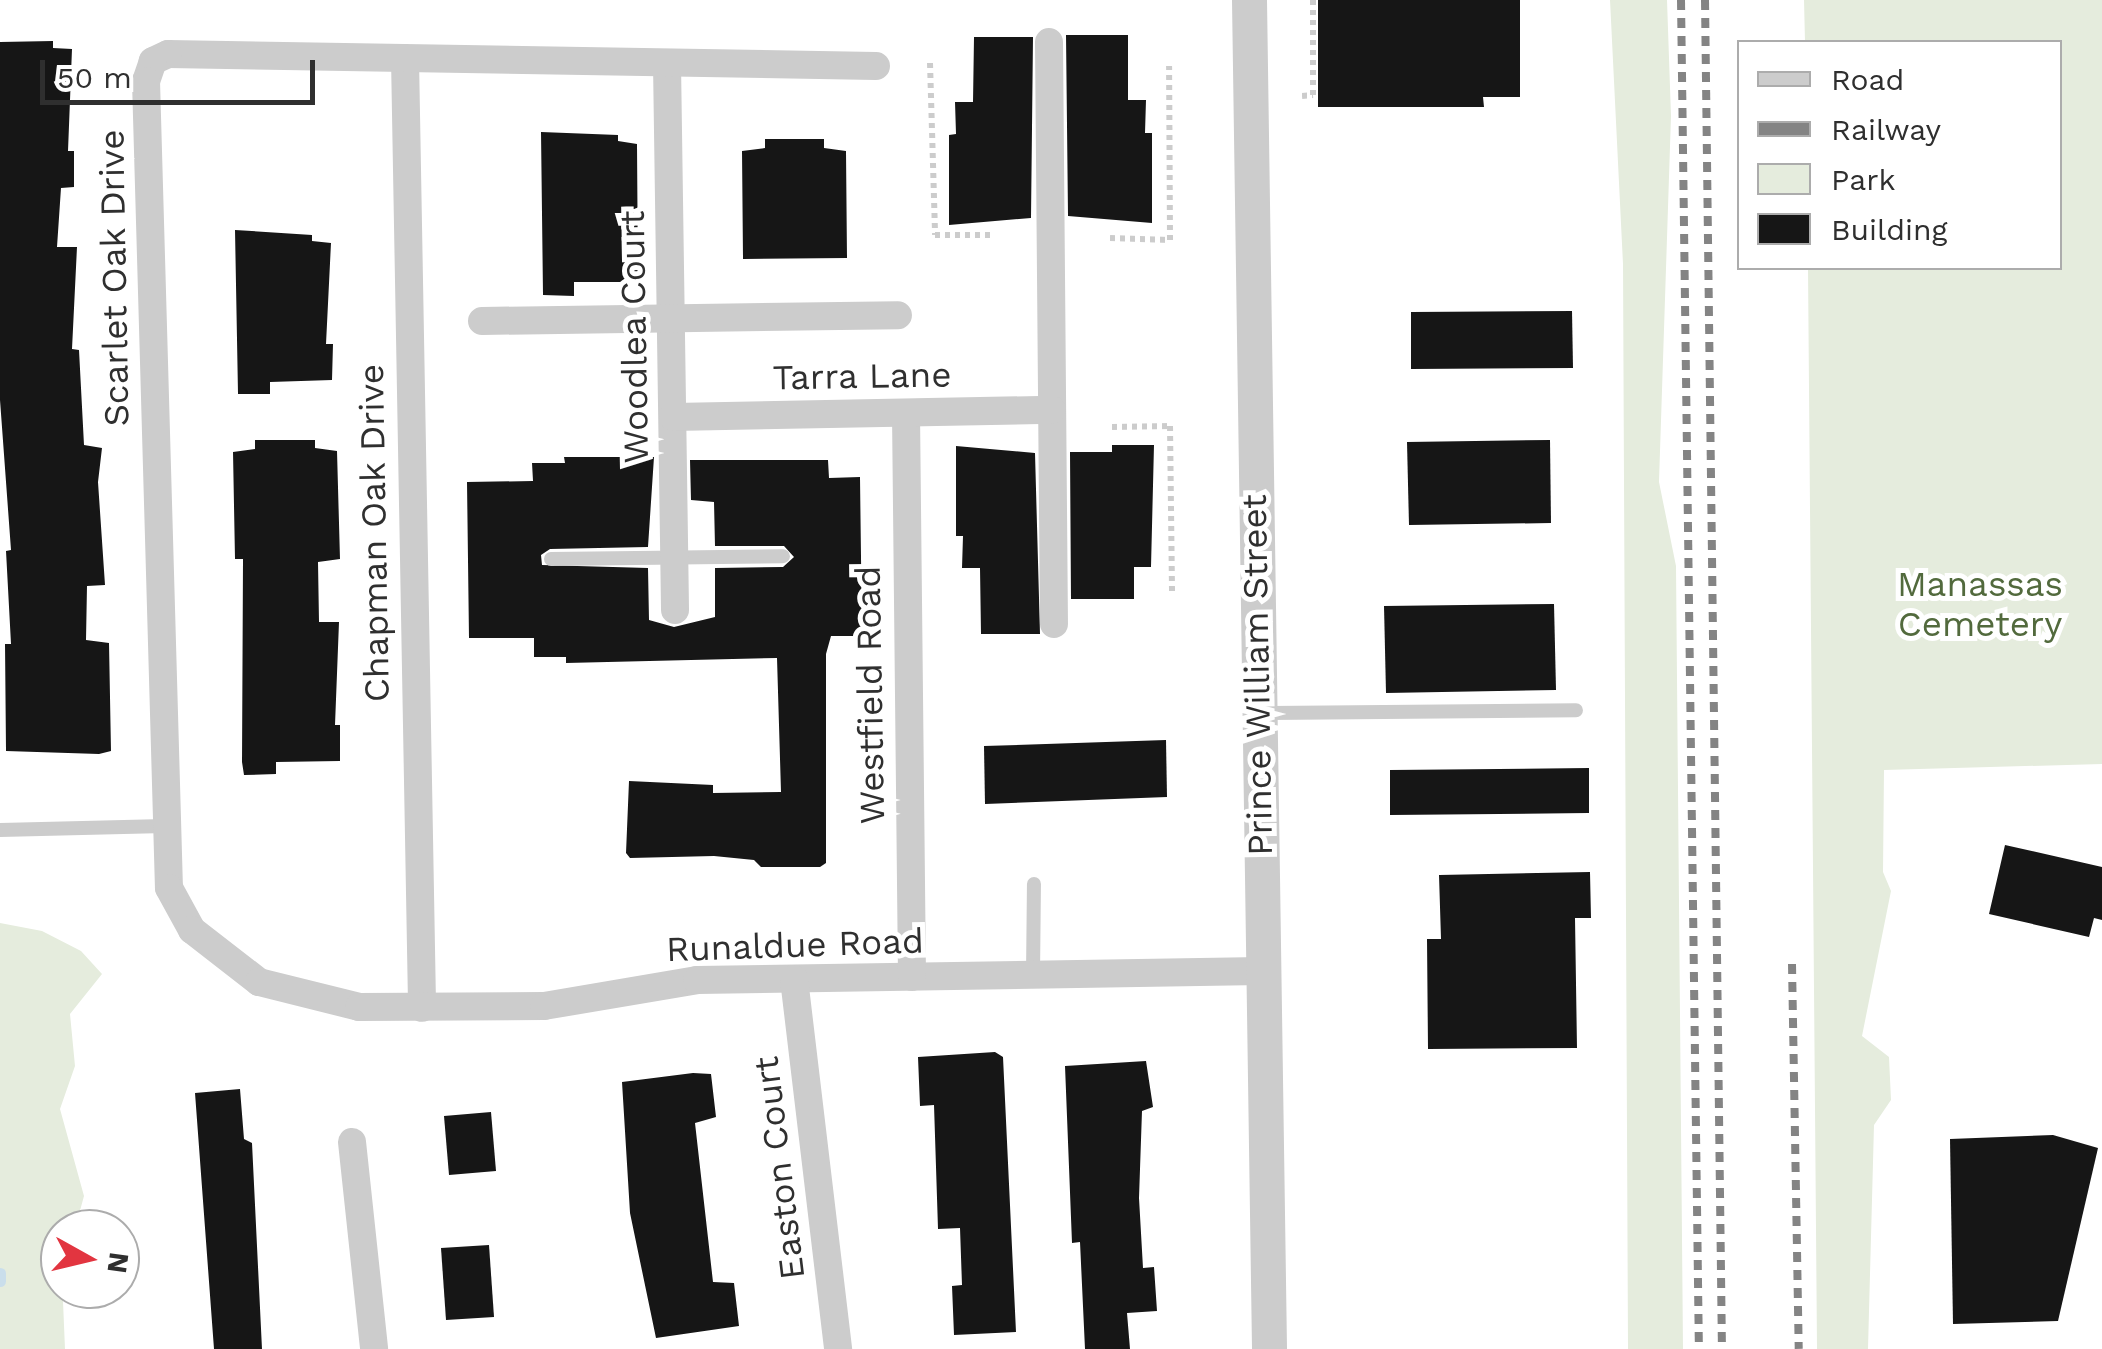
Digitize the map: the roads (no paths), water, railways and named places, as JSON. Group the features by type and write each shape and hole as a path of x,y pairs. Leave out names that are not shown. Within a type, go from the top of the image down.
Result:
{"street":[{"name":"Prince William Street","path":"1249,0 1268,1349"},
{"path":"1049,42 1054,624"},
{"name":"Scarlet Oak Drive","path":"224,958 192,930 169,888 147,72 168,54 876,66"},
{"name":"Chapman Oak Drive","path":"405,58 422,1008"},
{"name":"Woodlea Court","path":"667,63 675,610"},
{"path":"482,321 898,316"},
{"name":"Tarra Lane","path":"673,417 1052,410"},
{"name":"Westfield Road","path":"906,413 912,977"},
{"name":"Runaldue Road","path":"224,958 259,982 318,1002 422,1008 544,1006 697,980 1261,970"},
{"name":"Easton Court","path":"794,978 838,1349"},
{"path":"352,1142 374,1349"}],"lane":[{"path":"551,559 783,556"},
{"path":"1258,713 1576,710"},
{"path":"0,830 165,826"},
{"path":"1033,974 1034,884"}],"waterway":[{"path":"0,1273 0,1281"}],"railway":[{"path":"1681,0 1699,1349"},
{"path":"1705,0 1722,1349"},
{"path":"1792,964 1799,1349"}],"park label":[{"name":"Manassas Cemetery","path":"1980,604"}]}
